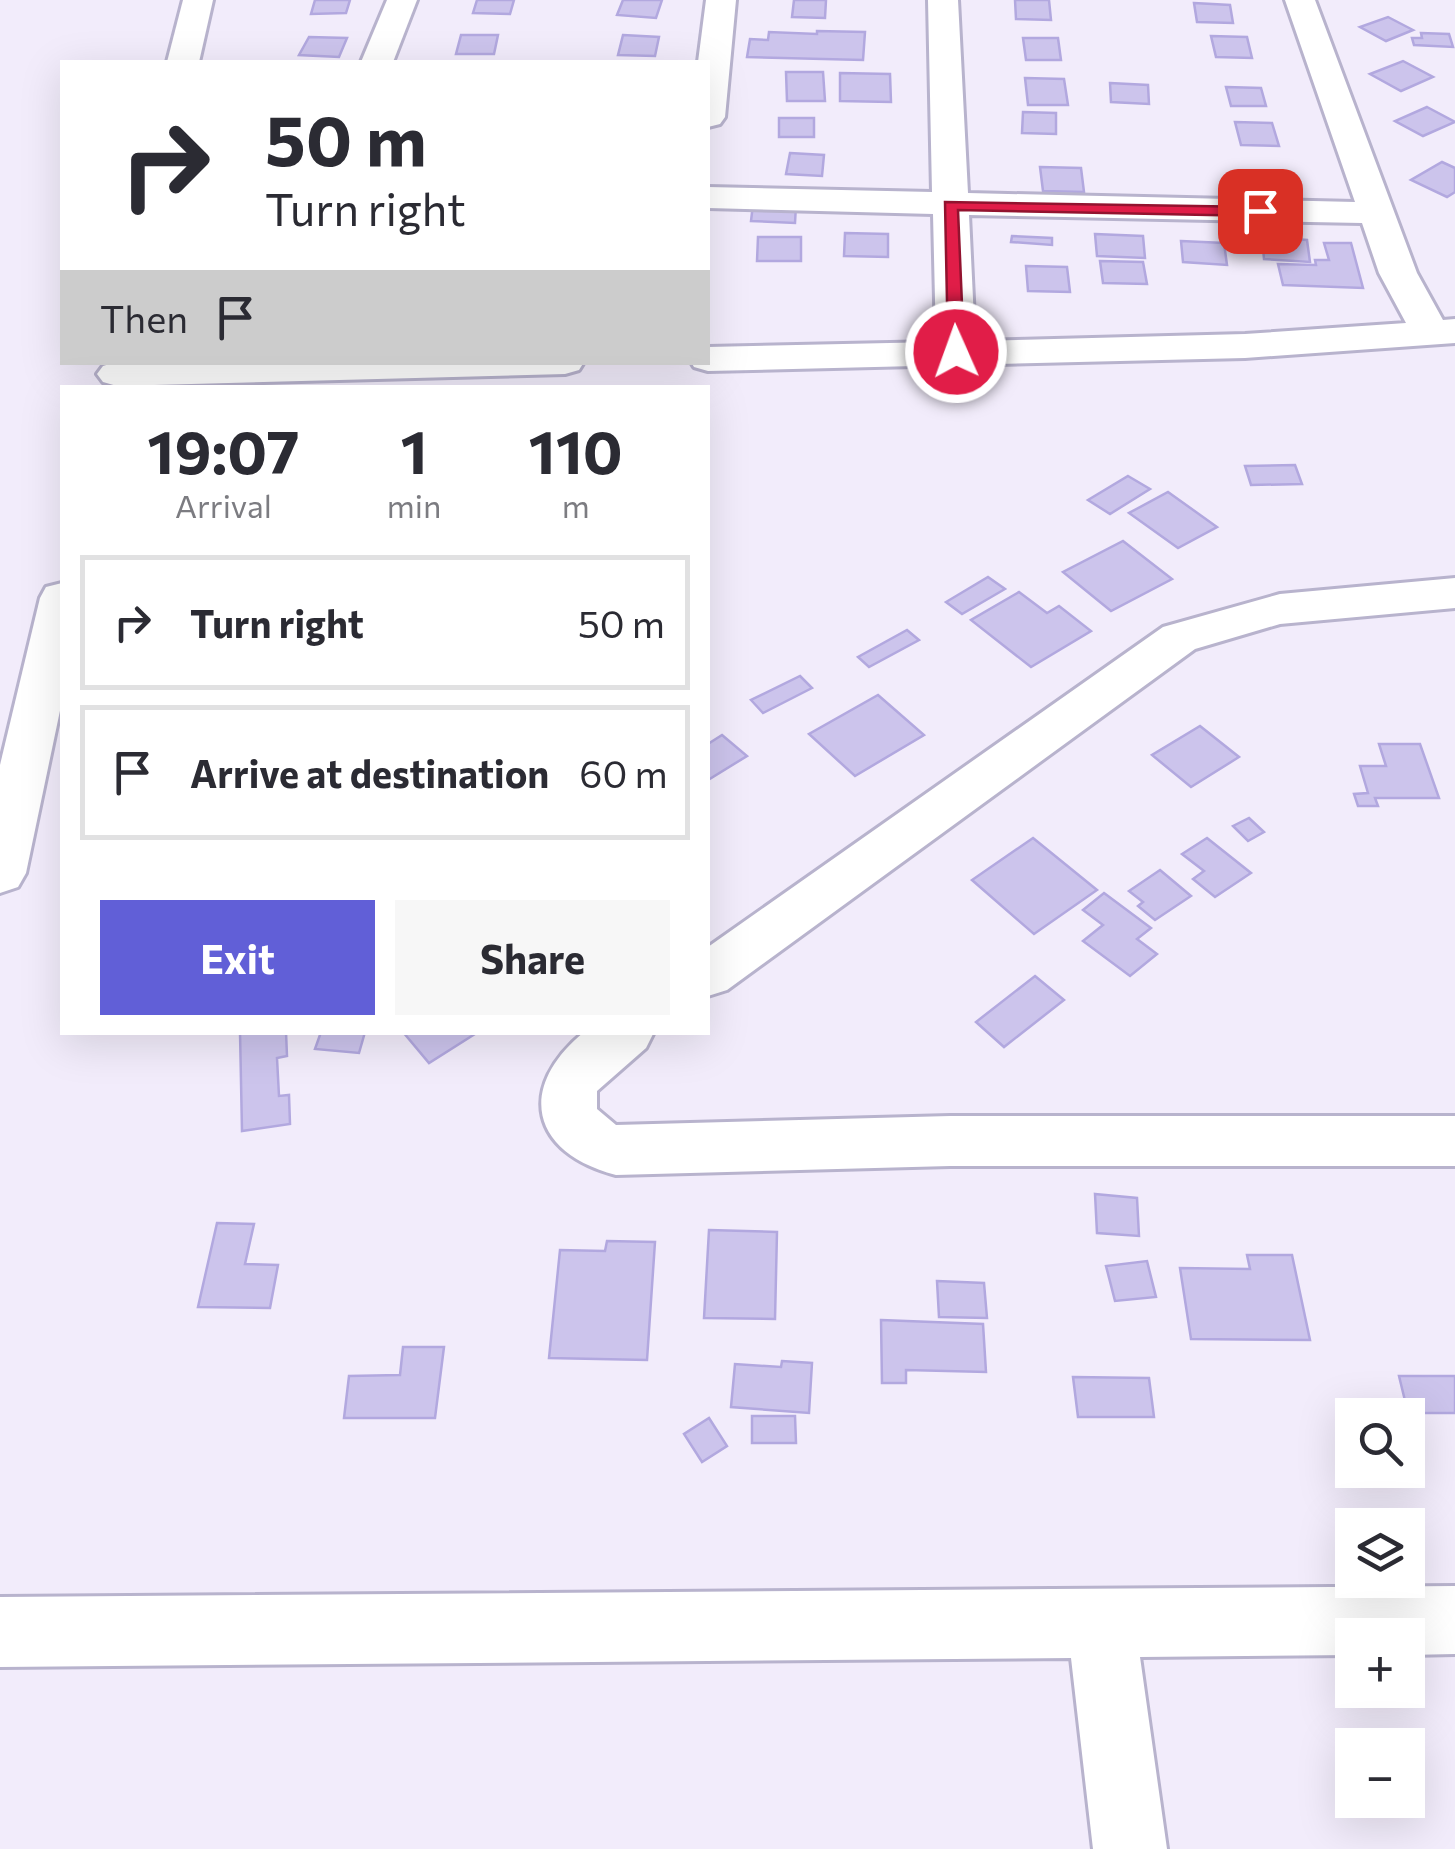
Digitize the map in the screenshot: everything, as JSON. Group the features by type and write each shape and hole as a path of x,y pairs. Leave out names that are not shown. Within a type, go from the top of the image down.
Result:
{"street":[{"path":"183,60 198,0"},
{"path":"378,60 402,0"},
{"path":"710,97 720,0"},
{"path":"943,0 956,352"},
{"path":"1300,0 1398,273 1443,332"},
{"path":"710,198 1376,214"},
{"path":"710,359 1245,346 1443,332"},
{"path":"204,365 251,379"},
{"path":"116,375 251,379 293,370 463,365"},
{"path":"710,974 1180,638 1221,620 1272,609 1455,593"},
{"path":"2,851 60,606"},
{"path":"623,1035 575,1076 568,1094 572,1120 579,1130 604,1148 616,1150 970,1141 1455,1141"},
{"path":"0,1632 1455,1620"},
{"path":"1101,1622 1130,1849"}],"building":[{"path":"315,0 350,0 346,13 311,14"},
{"path":"477,0 514,0 510,14 473,13"},
{"path":"623,0 662,0 656,18 617,15"},
{"path":"794,0 826,0 825,18 792,17"},
{"path":"1015,0 1049,0 1051,20 1016,19"},
{"path":"1194,3 1230,5 1233,23 1197,22"},
{"path":"1388,17 1413,30 1386,41 1360,27"},
{"path":"769,32 865,32 863,60 747,57 750,39 768,40"},
{"path":"1421,33 1449,34 1453,47 1414,45 1412,38 1422,38"},
{"path":"461,35 498,35 494,54 456,54"},
{"path":"623,35 659,37 655,56 618,55"},
{"path":"1211,36 1247,37 1252,58 1216,57"},
{"path":"309,37 347,38 339,57 299,55"},
{"path":"1023,38 1058,38 1061,60 1026,60"},
{"path":"1403,61 1433,77 1401,91 1370,74"},
{"path":"786,72 823,72 825,101 787,101"},
{"path":"840,73 890,74 891,102 840,101"},
{"path":"1025,78 1064,79 1068,105 1028,105"},
{"path":"1110,83 1148,85 1149,104 1111,102"},
{"path":"1226,87 1261,88 1266,106 1231,106"},
{"path":"1427,107 1455,122 1423,136 1395,121"},
{"path":"1023,112 1056,113 1056,134 1022,133"},
{"path":"779,118 814,118 814,137 779,137"},
{"path":"1235,122 1272,123 1279,146 1241,145"},
{"path":"790,153 824,155 822,176 786,174"},
{"path":"1442,162 1455,168 1455,192 1447,197 1411,180"},
{"path":"1040,167 1081,168 1084,192 1043,191"},
{"path":"1278,172 1288,192 1248,194 1238,173"},
{"path":"753,204 796,205 795,223 751,221"},
{"path":"845,233 888,234 888,257 844,256"},
{"path":"1095,234 1143,236 1145,258 1097,256"},
{"path":"1012,236 1052,238 1052,245 1011,242"},
{"path":"758,237 801,237 801,261 757,261"},
{"path":"1262,237 1307,240 1310,262 1264,259"},
{"path":"1181,241 1224,243 1227,265 1183,262"},
{"path":"1324,243 1351,243 1363,288 1283,285 1278,264 1316,265 1315,260 1329,260"},
{"path":"1100,261 1143,262 1147,284 1103,283"},
{"path":"1026,266 1067,267 1070,292 1028,291"},
{"path":"1295,465 1302,484 1251,485 1245,466"},
{"path":"1128,476 1150,489 1110,514 1088,500"},
{"path":"1168,492 1217,527 1178,548 1129,513"},
{"path":"1123,541 1172,579 1111,611 1063,572"},
{"path":"988,577 1005,589 962,614 946,602"},
{"path":"1019,592 1047,613 1059,606 1091,631 1031,667 971,620"},
{"path":"907,630 919,640 869,667 858,657"},
{"path":"800,676 812,688 763,713 751,700"},
{"path":"878,695 924,735 855,776 809,734"},
{"path":"1200,726 1239,757 1191,787 1152,755"},
{"path":"722,735 747,756 710,779 710,743"},
{"path":"1379,744 1420,744 1439,798 1375,798 1378,806 1358,806 1354,794 1368,793 1360,766 1386,766"},
{"path":"1249,818 1264,832 1248,841 1233,826"},
{"path":"1033,838 1097,890 1034,934 972,880"},
{"path":"1207,838 1251,873 1215,897 1193,879 1204,871 1182,854"},
{"path":"1160,870 1191,896 1155,920 1138,906 1143,902 1129,891"},
{"path":"1104,893 1151,928 1137,939 1157,954 1130,976 1083,941 1103,925 1083,910"},
{"path":"1035,976 1064,1000 1004,1047 976,1022"},
{"path":"240,1035 286,1035 287,1056 277,1058 279,1096 289,1095 290,1124 242,1131"},
{"path":"320,1035 364,1035 359,1053 315,1049"},
{"path":"406,1035 473,1035 429,1063"},
{"path":"1095,1194 1137,1198 1139,1236 1097,1233"},
{"path":"217,1223 254,1224 245,1264 278,1265 270,1308 198,1307"},
{"path":"709,1230 777,1232 775,1319 704,1318"},
{"path":"607,1241 655,1242 647,1360 549,1358 560,1250 605,1251"},
{"path":"1247,1255 1292,1255 1310,1340 1191,1339 1180,1268 1250,1269"},
{"path":"1147,1261 1156,1297 1115,1301 1106,1266"},
{"path":"937,1281 984,1283 987,1318 939,1317"},
{"path":"881,1320 983,1324 986,1372 906,1370 906,1383 882,1383"},
{"path":"403,1347 444,1347 435,1418 344,1418 349,1376 400,1375"},
{"path":"782,1361 812,1363 809,1413 731,1407 735,1364 781,1367"},
{"path":"1399,1376 1455,1376 1455,1413 1425,1413 1425,1398 1404,1398"},
{"path":"1073,1377 1149,1378 1154,1417 1078,1417"},
{"path":"752,1416 795,1416 796,1443 752,1443"},
{"path":"709,1418 727,1446 702,1462 684,1434"}],"route":[{"path":"956,352 950,205 1260,211"}]}
